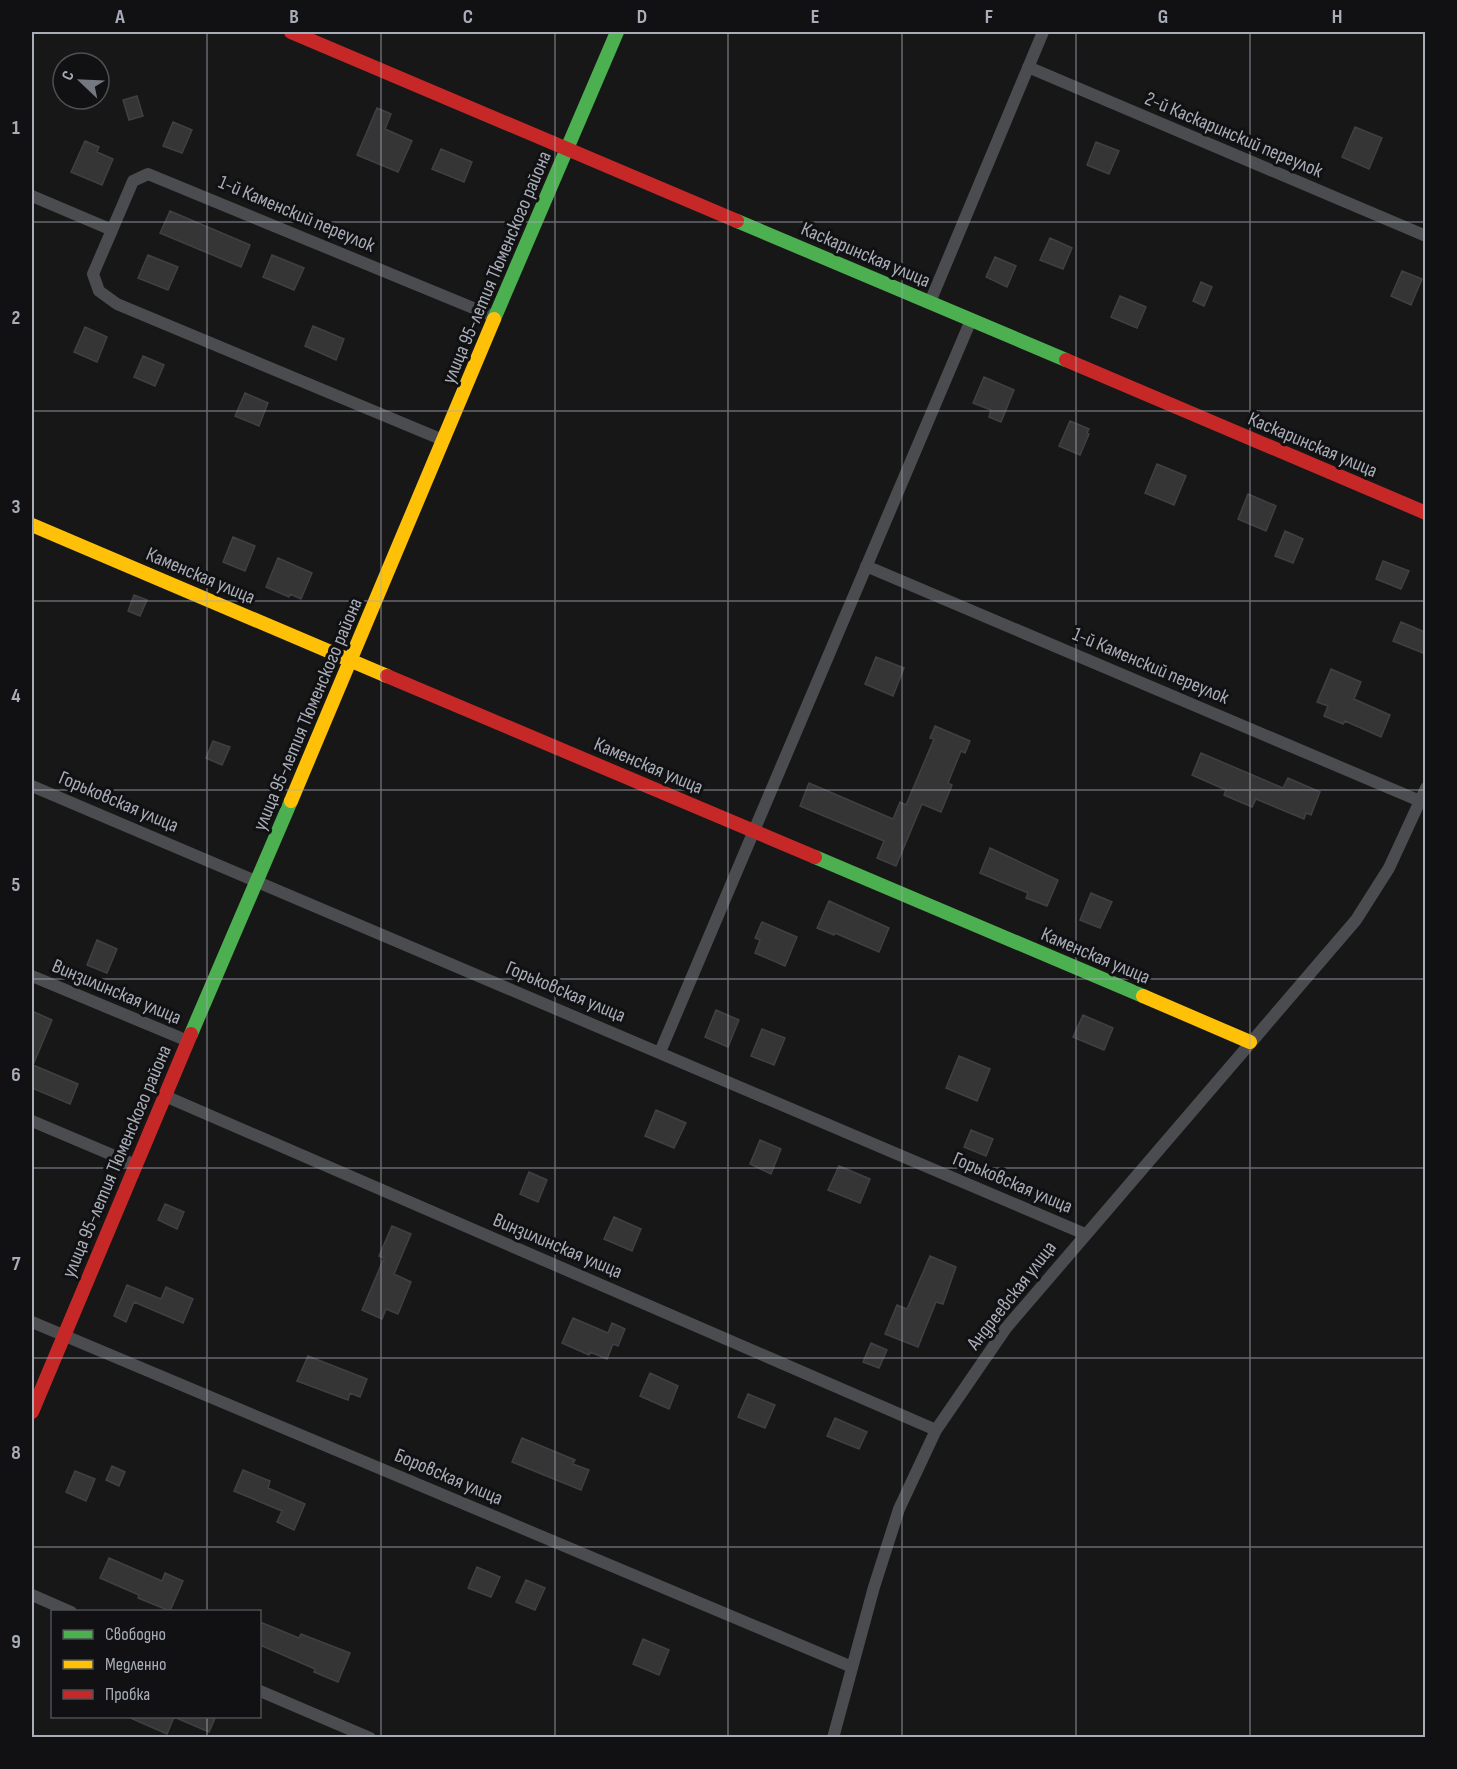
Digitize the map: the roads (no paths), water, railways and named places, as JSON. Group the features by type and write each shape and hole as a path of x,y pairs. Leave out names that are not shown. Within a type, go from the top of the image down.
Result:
{"street":[{"name":"Каскаринская улица","path":"291,32 1425,513"},
{"name":"улица 95-летия Тюменского района","path":"32,1412 616,32"},
{"path":"930,302 1043,32"},
{"name":"2-й Каскаринский переулок","path":"1028,67 1425,236"},
{"name":"1-й Каменский переулок","path":"443,440 117,304 99,291 93,274 111,230 133,181 148,174 495,317"},
{"path":"32,196 111,230"},
{"path":"660,1052 971,320"},
{"name":"Каменская улица","path":"32,525 1250,1042"},
{"name":"1-й Каменский переулок","path":"866,566 1420,801"},
{"name":"Горьковская улица","path":"32,786 1085,1234"},
{"name":"Андреевская улица","path":"833,1737 874,1587 899,1509 936,1430 1006,1328 1356,920 1389,868 1425,788"},
{"name":"Винзилинская улица","path":"32,976 188,1041"},
{"name":"Винзилинская улица","path":"165,1096 936,1430"},
{"path":"32,1121 136,1165"},
{"name":"Боровская улица","path":"32,1322 852,1667"},
{"path":"32,1595 69,1610"},
{"path":"261,1691 370,1737"}]}
